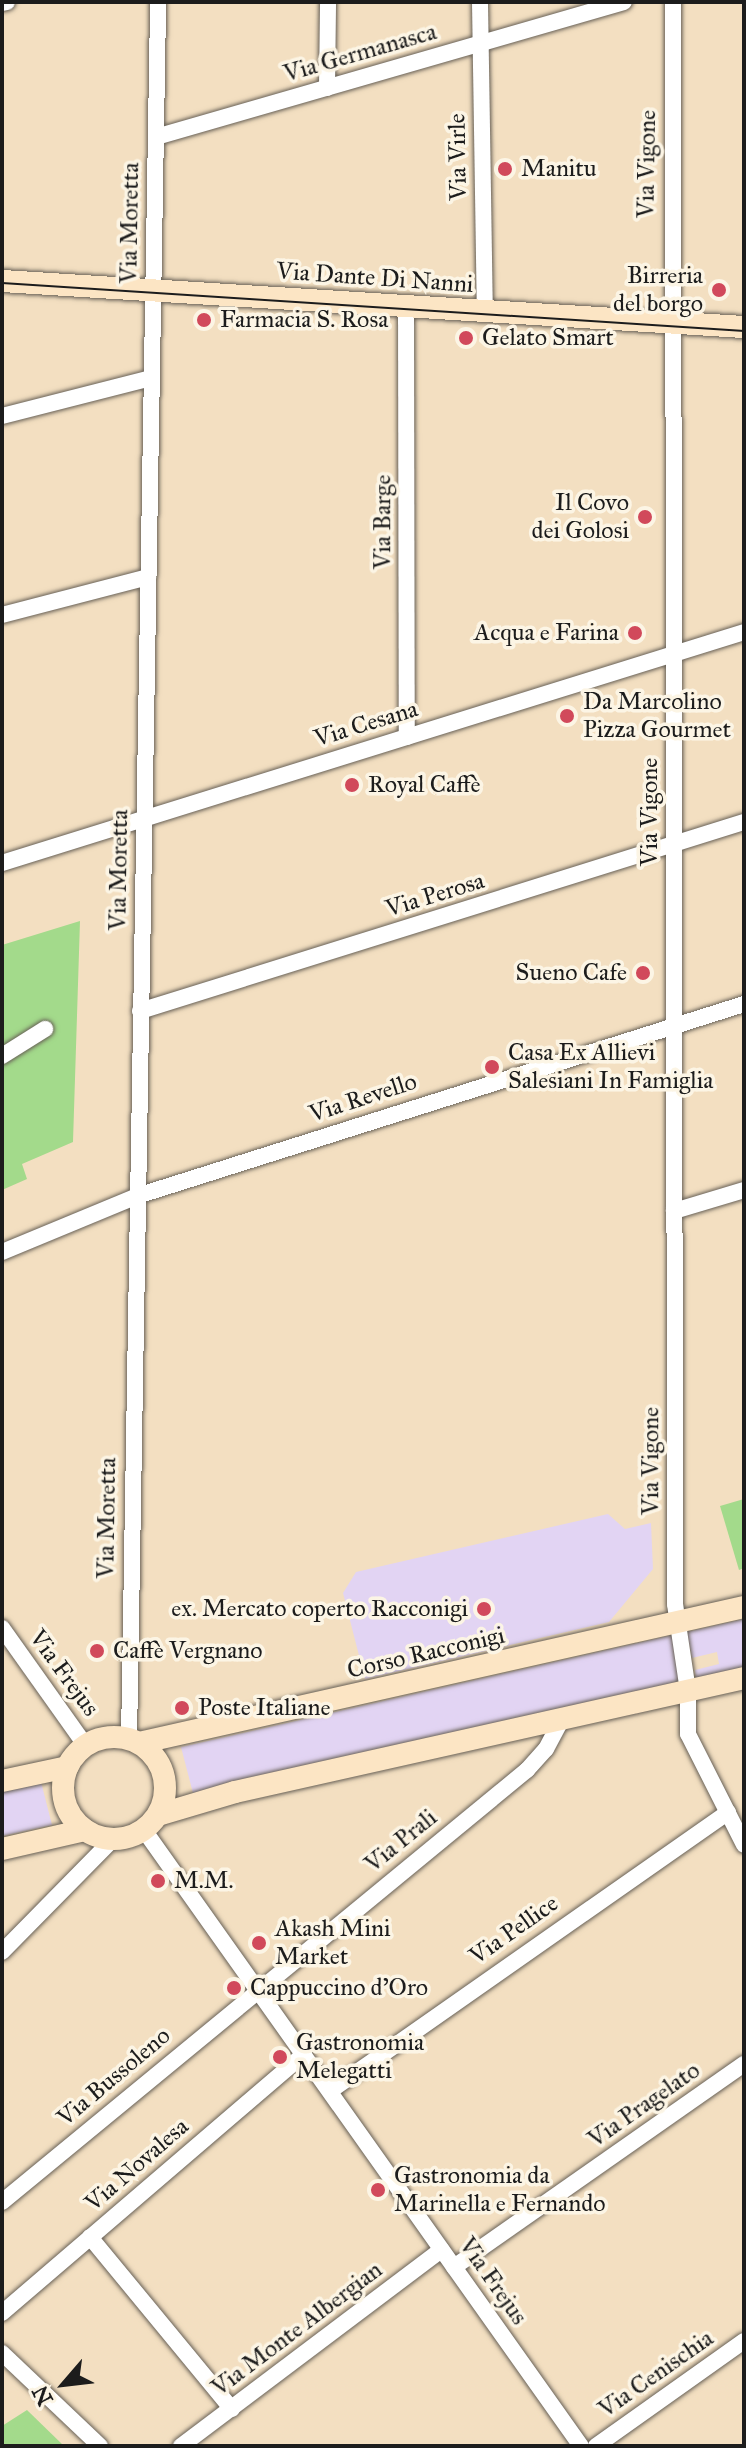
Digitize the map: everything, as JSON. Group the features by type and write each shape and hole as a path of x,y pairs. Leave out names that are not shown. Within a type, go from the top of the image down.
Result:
{"street":[{"name":"Via Moretta","path":"134,1741 137,1196 158,2"},
{"path":"327,88 328,2"},
{"name":"Via Virle","path":"480,2 485,310"},
{"name":"Via Germanasca","path":"156,137 624,2"},
{"name":"Via Vigone","path":"673,2 670,322 677,1623"},
{"name":"Via Dante Di Nanni","path":"2,281 744,327"},
{"name":"Via Barge","path":"406,306 407,737"},
{"path":"2,416 151,378"},
{"path":"2,615 148,577"},
{"name":"Via Cesana","path":"2,863 744,632"},
{"name":"Via Perosa","path":"140,1011 744,822"},
{"name":"Via Revello","path":"2,1252 137,1196 744,1004"},
{"path":"2,1056 45,1029"},
{"path":"674,1211 744,1190"},
{"name":"Corso Racconigi","path":"134,1741 744,1607"},
{"path":"677,1623 688,1691 688,1734 744,1845"},
{"name":"Via Frejus","path":"2,1628 86,1746"},
{"path":"2,1952 112,1840 151,1823 235,1792 744,1678"},
{"name":"Via Prali","path":"257,1989 527,1770 546,1749 562,1719"},
{"path":"85,1830 65,1802 68,1767 86,1746 114,1737 134,1741 163,1772 164,1801 151,1823"},
{"path":"2,1781 68,1767"},
{"name":"Via Pellice","path":"330,2091 728,1812"},
{"name":"Via Frejus","path":"151,1823 257,1989 581,2446"},
{"path":"2,1849 85,1830 112,1840"},
{"name":"Via Bussoleno","path":"2,2202 257,1989"},
{"name":"Via Novalesa","path":"2,2313 304,2054"},
{"name":"Via Pragelato","path":"454,2267 744,2064"},
{"path":"90,2237 232,2409"},
{"name":"Via Monte Albergian","path":"181,2446 441,2250"},
{"name":"Via Cenischia","path":"596,2446 744,2341"},
{"path":"2,2353 100,2446"}],"shaded area":[{"name":"ex. Mercato coperto Racconigi","path":"608,1514 625,1529 651,1523 653,1569 609,1622 365,1679 343,1593 356,1572"},
{"path":"744,1619 744,1670 696,1681 695,1670 719,1664 717,1652 692,1658 687,1632"},
{"path":"673,1635 681,1686 194,1797 181,1747"},
{"path":"40,1778 52,1825 2,1836 2,1787"}],"green space":[{"path":"80,921 73,1142 22,1164 27,1179 2,1190 2,945"},
{"path":"744,1499 744,1568 739,1570 720,1506"},
{"path":"27,2410 64,2446 2,2446 2,2426"}],"tram line":[{"path":"2,283 744,331"}],"place":[{"name":"Manitu","path":"505,169"},
{"name":"Birreria del borgo","path":"719,290"},
{"name":"Farmacia S. Rosa","path":"204,320"},
{"name":"Gelato Smart","path":"466,338"},
{"name":"Il Covo dei Golosi","path":"645,517"},
{"name":"Acqua e Farina","path":"635,633"},
{"name":"Da Marcolino Pizza Gourmet","path":"567,716"},
{"name":"Royal Caffè","path":"352,785"},
{"name":"Sueno Cafe","path":"643,973"},
{"name":"Casa Ex Allievi Salesiani In Famiglia","path":"492,1067"},
{"name":"ex. Mercato coperto Racconigi","path":"484,1609"},
{"name":"Caffè Vergnano","path":"97,1651"},
{"name":"Poste Italiane","path":"182,1708"},
{"name":"M.M.","path":"158,1881"},
{"name":"Akash Mini Market","path":"259,1943"},
{"name":"Cappuccino d'Oro","path":"234,1988"},
{"name":"Gastronomia Melegatti","path":"280,2057"},
{"name":"Gastronomia da Marinella e Fernando","path":"378,2190"}]}
